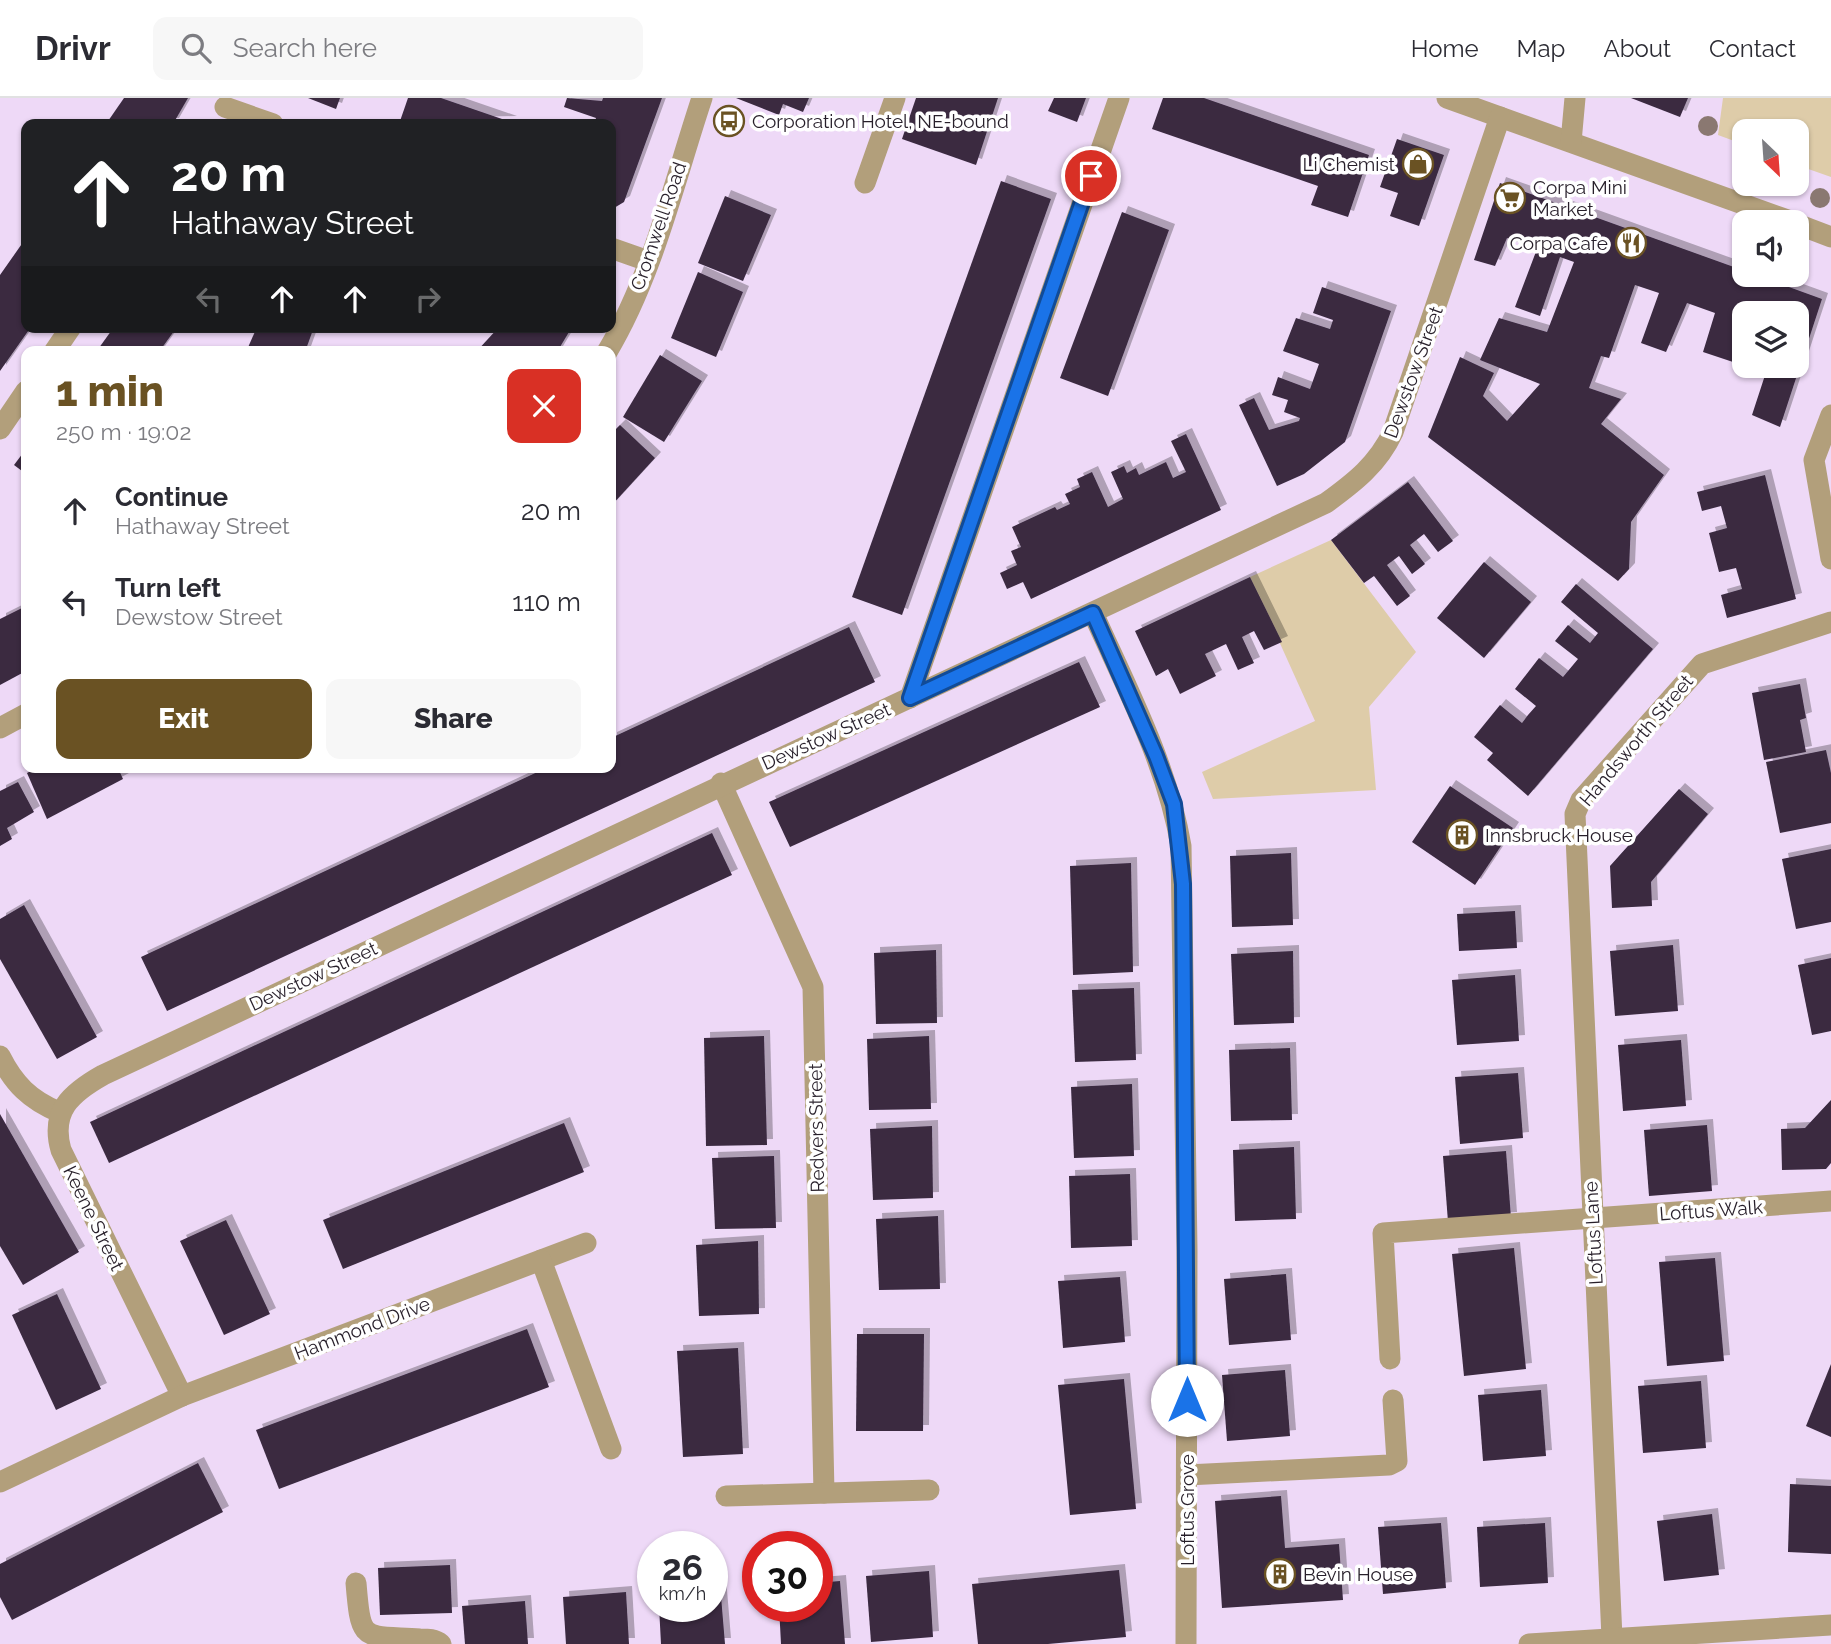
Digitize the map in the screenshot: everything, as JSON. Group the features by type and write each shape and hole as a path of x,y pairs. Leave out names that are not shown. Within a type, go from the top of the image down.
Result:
{"street":[{"name":"Cromwell Road","path":"611,346 621,330 648,261 702,98"},
{"path":"865,183 895,98"},
{"path":"910,698 1119,98"},
{"path":"1447,98 1759,210"},
{"path":"1571,142 1575,98"},
{"path":"222,110 255,119"},
{"name":"Dewstow Street","path":"59,1112 69,1098 103,1075 721,783 910,698 1326,503 1356,482 1381,457 1394,432 1500,117"},
{"path":"1809,228 1831,237"},
{"path":"616,250 648,261"},
{"path":"0,429 21,398"},
{"path":"1831,415 1814,460 1831,559"},
{"name":"Loftus Grove","path":"1093,613 1156,756 1174,804 1181,846 1187,1250 1186,1644"},
{"name":"Handsworth Street","path":"1575,828 1575,814 1581,800 1702,664 1831,622"},
{"path":"0,728 21,717"},
{"name":"Redvers Street","path":"721,783 813,986 824,1493"},
{"name":"Loftus Lane","path":"1575,828 1612,1638"},
{"path":"0,1056 20,1088 35,1102 59,1112"},
{"name":"Keene Street","path":"59,1112 58,1140 65,1161 182,1396"},
{"name":"Loftus Walk","path":"1390,1359 1383,1233 1831,1201"},
{"name":"Hammond Drive","path":"0,1482 182,1396 586,1243"},
{"path":"541,1260 611,1449"},
{"path":"1187,1475 1389,1465 1397,1461 1393,1400"},
{"path":"726,1496 929,1490"},
{"path":"356,1583 359,1621 365,1634 376,1639 437,1640 441,1644"},
{"path":"1529,1644 1831,1625"}],"shaded area":[{"path":"1723,98 1831,98 1831,177 1810,170 1810,119 1732,119 1732,140 1718,135"},
{"path":"1331,540 1416,652 1369,707 1376,790 1213,799 1202,772 1315,721 1250,577"}],"building":[{"path":"124,98 188,98 176,119 109,119"},
{"path":"308,98 340,98 336,109"},
{"path":"408,98 441,98 502,119 401,119"},
{"path":"567,98 602,101 603,98 662,98 624,202 616,207 616,119 596,119 564,107"},
{"path":"736,98 809,98 803,112 783,104 779,115"},
{"path":"916,98 998,98 976,165 902,139"},
{"path":"1054,98 1086,98 1077,122 1048,111"},
{"path":"1163,98 1204,98 1369,155 1348,217 1311,205 1318,186 1152,129"},
{"path":"1631,98 1688,98 1680,117"},
{"path":"1397,139 1444,155 1419,226 1390,216 1398,193 1380,187"},
{"path":"1001,181 1051,199 902,615 852,597"},
{"path":"1500,183 1732,266 1732,287 1789,287 1822,299 1809,339 1809,301 1732,301 1732,362 1703,352 1715,313 1687,303 1666,352 1641,343 1659,293 1635,285 1609,358 1601,356 1589,388 1621,399 1601,424 1664,475 1631,522 1629,569 1618,581 1428,437 1460,357 1494,373 1483,396 1507,421 1540,384 1480,360 1499,318 1547,332 1574,262 1560,257 1540,316 1515,307 1537,249 1507,238 1495,266 1474,260"},
{"path":"725,196 771,215 743,281 698,263"},
{"path":"1122,212 1169,230 1108,396 1060,378"},
{"path":"21,245 21,333 27,333 0,371 0,275"},
{"path":"698,272 743,292 716,357 671,338"},
{"path":"1322,287 1391,311 1345,442 1304,474 1277,486 1239,405 1254,398 1269,430 1299,421 1300,418 1284,412 1288,400 1272,395 1278,377 1310,389 1319,364 1283,351 1296,318 1330,329 1333,320 1313,313"},
{"path":"110,333 173,333 163,346 100,346"},
{"path":"254,333 312,333 307,346 249,346"},
{"path":"493,333 568,333 561,346 482,346"},
{"path":"660,355 702,381 664,442 623,417"},
{"path":"1764,378 1796,378 1780,427 1752,415"},
{"path":"620,425 655,458 616,501 616,429"},
{"path":"1186,434 1221,510 1031,599 1023,582 1007,589 1000,573 1017,565 1011,551 1021,547 1012,527 1055,507 1057,510 1070,504 1065,494 1080,487 1077,479 1092,472 1108,507 1123,499 1111,472 1124,466 1127,473 1136,468 1139,475 1166,462 1173,478 1186,472 1171,441"},
{"path":"21,456 21,470 14,465"},
{"path":"1765,475 1796,599 1727,618 1721,595 1742,589 1736,568 1719,572 1709,533 1727,528 1721,506 1702,511 1697,492"},
{"path":"1408,482 1453,541 1438,552 1424,534 1410,545 1425,564 1412,574 1399,556 1387,565 1410,596 1397,606 1374,576 1364,583 1331,540"},
{"path":"1484,562 1531,602 1484,658 1437,618"},
{"path":"1250,577 1282,642 1264,650 1254,631 1242,637 1254,663 1238,670 1226,644 1205,654 1216,676 1180,694 1168,669 1156,676 1135,631"},
{"path":"1576,584 1653,649 1528,796 1487,760 1493,753 1474,737 1500,705 1522,723 1536,706 1515,689 1539,658 1563,677 1578,659 1555,641 1568,625 1590,643 1598,633 1561,602"},
{"path":"21,608 21,674 0,685 0,619"},
{"path":"849,627 875,682 167,1011 141,957 535,773 616,773 616,736"},
{"path":"1079,662 1100,707 790,847 769,802"},
{"path":"1800,684 1806,718 1800,720 1806,752 1764,760 1752,693"},
{"path":"1826,750 1831,773 1831,823 1780,833 1766,762"},
{"path":"27,773 120,773 123,779 47,819"},
{"path":"18,782 34,812 7,828 12,839 0,846 0,791"},
{"name":"Innsbruck House","path":"1450,786 1513,828 1475,885 1412,842"},
{"path":"1679,789 1708,814 1651,882 1652,906 1612,908 1610,866"},
{"path":"712,833 732,875 109,1163 90,1122"},
{"path":"1831,849 1831,922 1796,929 1782,859"},
{"path":"1291,853 1293,925 1232,927 1230,856"},
{"path":"1131,863 1133,972 1073,975 1070,866"},
{"path":"24,905 97,1037 57,1059 0,959 0,919"},
{"path":"1515,911 1517,948 1459,951 1457,914"},
{"path":"1673,945 1678,1011 1615,1016 1610,951"},
{"path":"936,950 937,1023 876,1024 874,953"},
{"path":"1293,951 1294,1023 1234,1025 1231,954"},
{"path":"1831,958 1831,1031 1812,1035 1798,965"},
{"path":"1515,975 1519,1041 1457,1045 1452,980"},
{"path":"1134,988 1136,1060 1075,1062 1072,990"},
{"path":"764,1036 767,1145 706,1146 704,1038"},
{"path":"929,1036 931,1109 869,1110 867,1039"},
{"path":"1681,1040 1686,1106 1623,1111 1618,1045"},
{"path":"1290,1048 1292,1120 1231,1121 1229,1050"},
{"path":"1518,1073 1523,1138 1460,1144 1455,1077"},
{"path":"1132,1084 1134,1156 1074,1158 1071,1087"},
{"path":"1831,1100 1831,1163 1826,1169 1782,1170 1781,1129 1805,1128"},
{"path":"0,1114 79,1252 23,1285 0,1246"},
{"path":"564,1123 584,1172 343,1269 323,1220"},
{"path":"1707,1125 1712,1191 1649,1196 1644,1130"},
{"path":"932,1126 933,1198 873,1200 870,1129"},
{"path":"1294,1147 1296,1219 1235,1221 1233,1150"},
{"path":"1506,1151 1511,1218 1448,1222 1443,1156"},
{"path":"774,1156 776,1228 715,1229 712,1158"},
{"path":"1130,1174 1132,1246 1071,1248 1069,1176"},
{"path":"938,1216 940,1289 879,1290 876,1219"},
{"path":"226,1220 270,1314 224,1335 180,1241"},
{"path":"758,1241 759,1314 699,1316 696,1245"},
{"path":"1514,1248 1526,1369 1464,1376 1452,1254"},
{"path":"1715,1258 1724,1361 1667,1366 1659,1262"},
{"path":"1286,1274 1291,1340 1229,1345 1224,1279"},
{"path":"1120,1277 1125,1342 1063,1348 1058,1281"},
{"path":"57,1294 101,1389 56,1410 12,1315"},
{"path":"527,1329 549,1387 279,1489 256,1430"},
{"path":"857,1334 924,1334 923,1431 856,1431"},
{"path":"738,1348 743,1454 683,1457 677,1351"},
{"path":"1831,1364 1831,1437 1806,1426"},
{"path":"1285,1370 1290,1436 1227,1441 1222,1375"},
{"path":"1124,1379 1136,1509 1070,1515 1058,1385"},
{"path":"1701,1381 1706,1448 1643,1453 1638,1386"},
{"path":"1541,1390 1546,1456 1483,1461 1478,1395"},
{"path":"198,1463 223,1512 12,1620 0,1597 0,1564"},
{"path":"1790,1484 1831,1486 1831,1554 1788,1552"},
{"name":"Bevin House","path":"1281,1496 1285,1548 1339,1544 1343,1600 1222,1608 1215,1501"},
{"path":"1712,1514 1719,1575 1664,1581 1657,1521"},
{"path":"1441,1523 1446,1588 1383,1594 1378,1527"},
{"path":"1545,1523 1548,1583 1480,1587 1477,1527"},
{"path":"450,1565 452,1613 380,1615 378,1568"},
{"path":"1119,1570 1126,1637 1048,1644 978,1644 972,1584"},
{"path":"929,1571 933,1637 871,1642 866,1576"},
{"path":"840,1581 845,1644 781,1644 780,1622 833,1622 833,1582"},
{"path":"626,1592 629,1644 566,1644 563,1597"},
{"path":"525,1601 528,1644 465,1644 462,1606"},
{"path":"660,1622 723,1622 725,1644 661,1644"}],"place":[{"name":"Corporation Hotel, NE-bound","path":"729,121"},
{"name":"Li Chemist","path":"1418,164"},
{"name":"Corpa Mini Market","path":"1510,198"},
{"name":"Corpa Cafe","path":"1631,243"},
{"name":"Innsbruck House","path":"1462,835"},
{"name":"Bevin House","path":"1280,1574"}],"route":[{"path":"1091,176 910,698 1093,613 1156,756 1174,804 1181,846 1183,884 1187,1400"}]}
